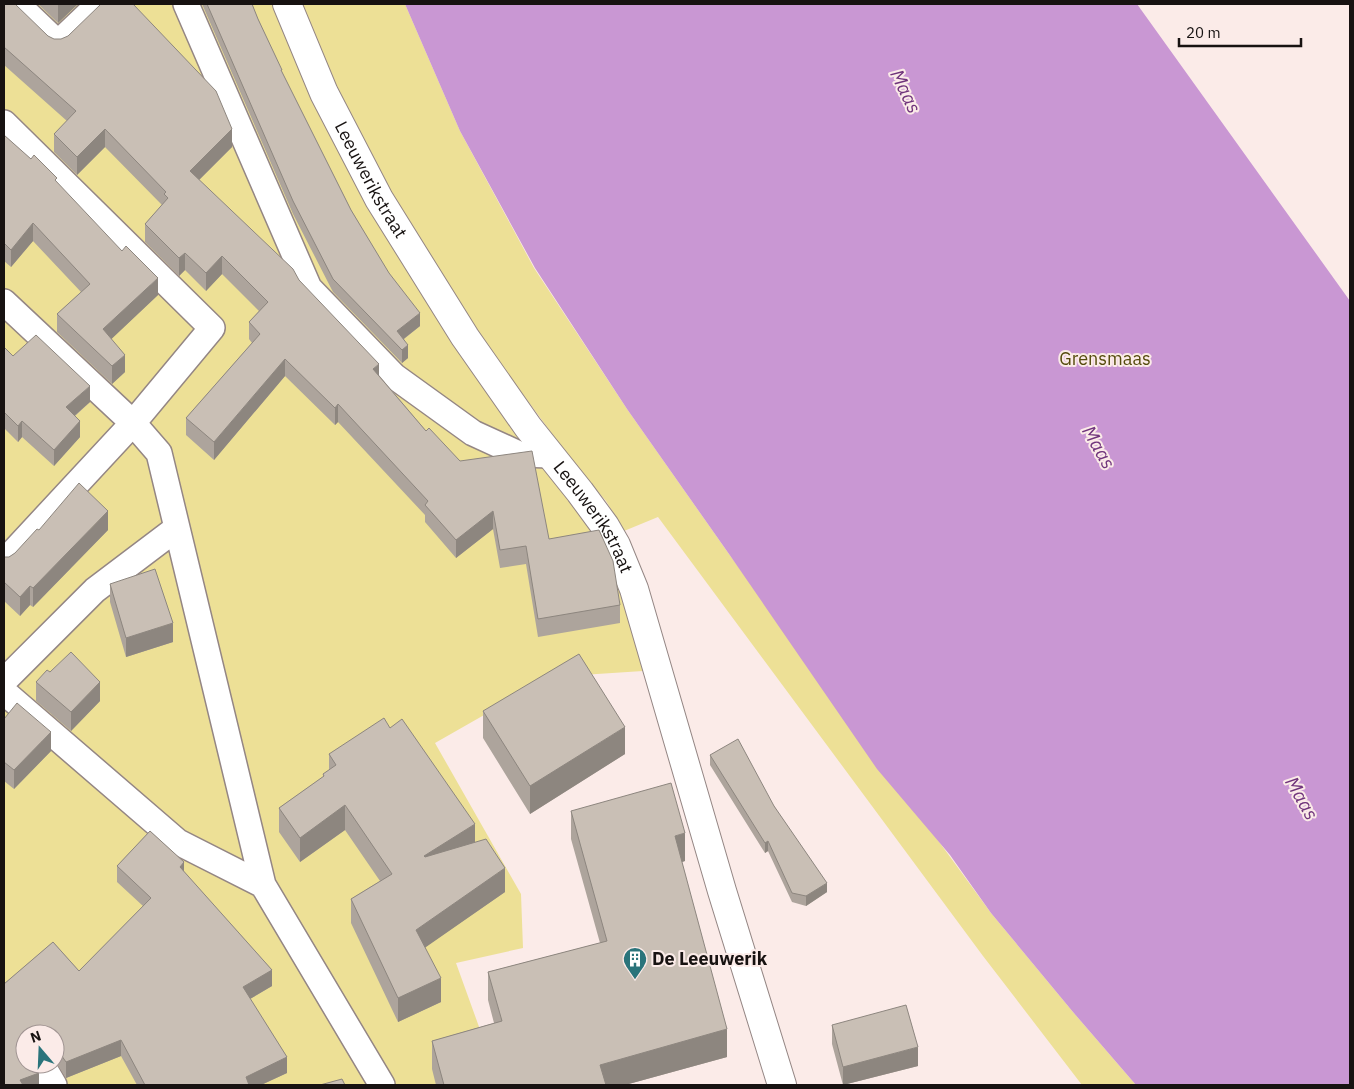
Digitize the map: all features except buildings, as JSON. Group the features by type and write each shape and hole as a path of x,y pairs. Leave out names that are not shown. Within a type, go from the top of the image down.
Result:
{"street":[{"name":"Leeuwerikstraat","path":"287,4 324,93 379,199 465,337 528,427 605,526 626,568 782,1085"}],"lane":[{"path":"17,4 58,43 99,4"},
{"path":"186,4 309,288 394,376 473,433 519,454 550,455"},
{"path":"4,123 212,328 133,423 8,548"},
{"path":"4,302 133,423 159,453 263,884 382,1085"},
{"path":"4,681 94,590 177,528"},
{"path":"4,692 178,842 263,884"}],"shaded area":[{"path":"4,4 278,4 319,93 608,545 643,671 551,677 435,743 521,894 523,948 456,963 500,1085 4,1085"},
{"path":"293,4 405,4 460,131 534,268 627,409 729,554 991,913 1136,1085 1082,1085 983,956 658,517 624,531 606,501 581,473 428,266"}],"water":[{"name":"Grensmaas","path":"405,4 1137,4 1350,301 1350,1085 1136,1085 991,913 950,855 877,769 627,409 535,268 460,131"}],"place":[{"name":"De Leeuwerik","path":"635,980"}],"water label":[{"name":"Maas","path":"906,91"},
{"name":"Maas","path":"1099,447"},
{"name":"Maas","path":"1302,798"}]}
